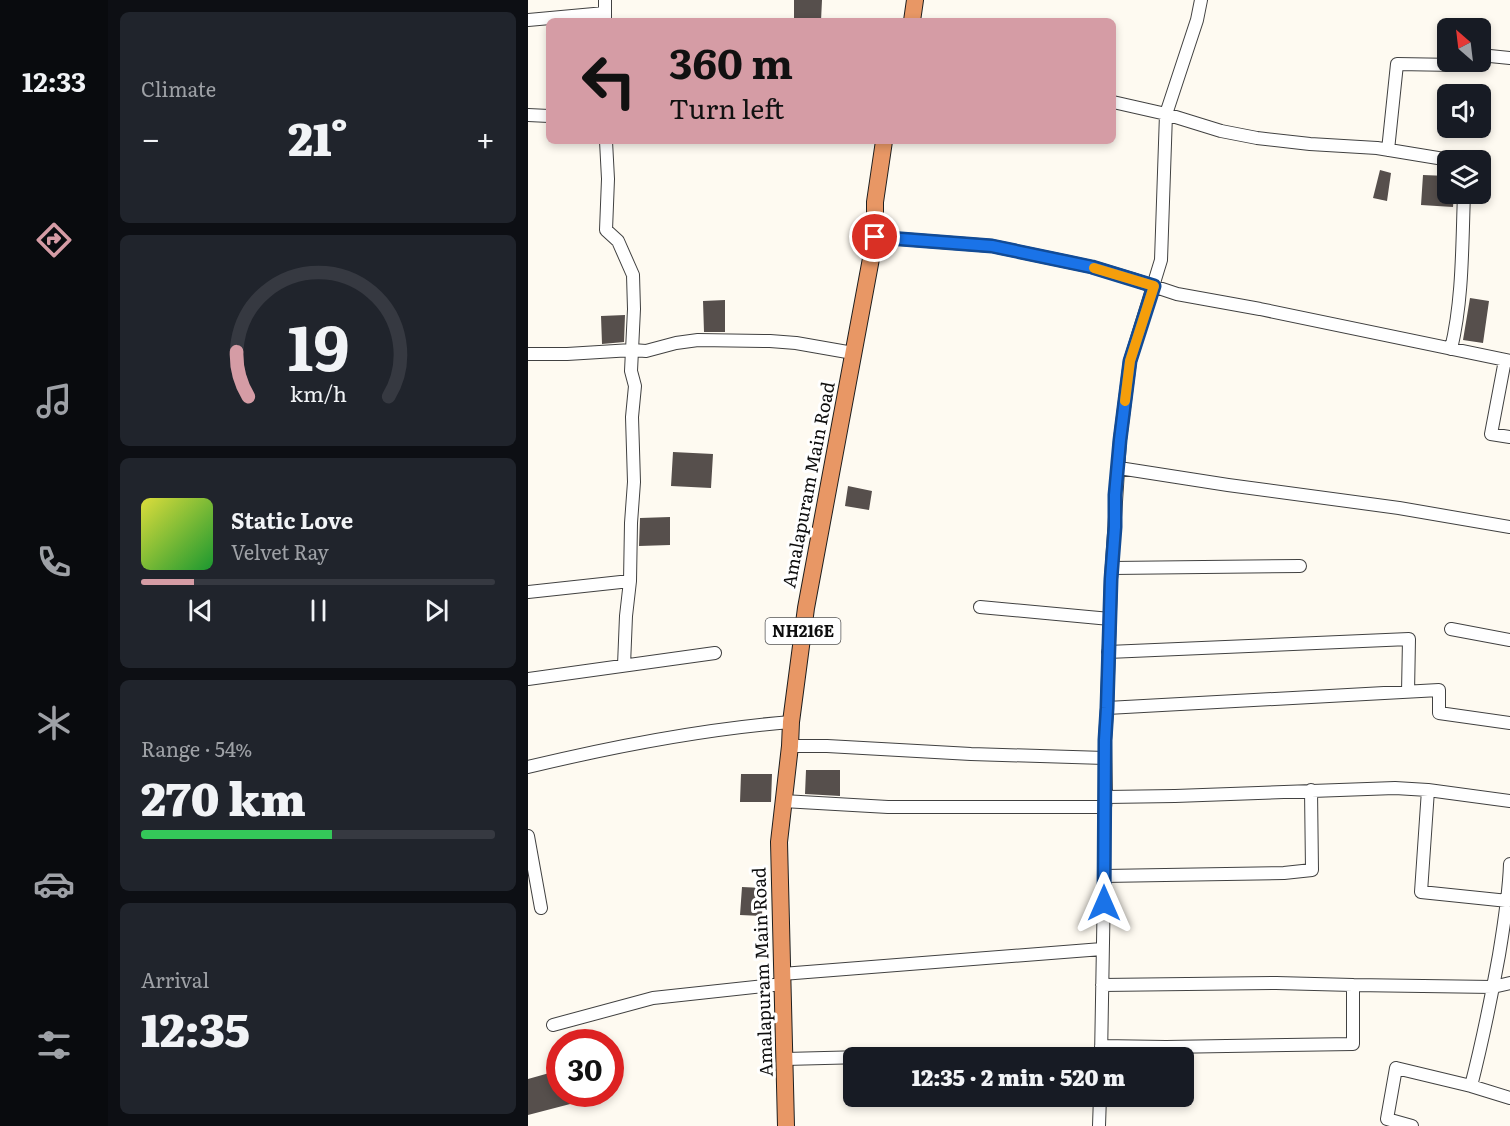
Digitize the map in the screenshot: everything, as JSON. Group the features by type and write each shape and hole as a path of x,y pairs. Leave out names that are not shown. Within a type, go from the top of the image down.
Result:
{"highway":[{"path":"912,18 915,0"},
{"name":"Amalapuram Main Road","path":"786,1126 779,842 783,801 806,608 875,237 875,202 884,144"}],"street":[{"path":"579,18 605,17 605,0"},
{"path":"1101,1047 1108,652 1115,495 1120,440 1130,361 1161,260 1166,114 1197,20 1201,0"},
{"path":"528,20 546,19"},
{"path":"1491,56 1510,58"},
{"path":"1388,150 1397,64 1437,65"},
{"path":"1116,103 1166,114 1221,131 1257,138 1388,150 1437,158"},
{"path":"528,115 546,116"},
{"path":"606,144 608,179 606,230 618,241 633,275 631,371 635,386 632,417 634,482 624,665"},
{"path":"1451,349 1457,326 1464,204"},
{"path":"875,237 992,246 1092,267 1177,294 1507,360 1491,434 1510,437"},
{"path":"528,354 646,351 698,340 788,342 853,353"},
{"path":"1119,468 1399,508 1510,527"},
{"path":"1112,568 1300,566"},
{"path":"528,592 630,581"},
{"path":"980,607 1110,619"},
{"path":"1451,629 1510,640"},
{"path":"1108,652 1409,639 1408,692"},
{"path":"528,679 715,653"},
{"path":"1107,708 1439,690 1439,713 1510,723"},
{"path":"528,766 669,737 791,722"},
{"path":"790,746 1105,758"},
{"path":"783,801 888,807 1105,802 1175,796 1395,788 1510,801"},
{"path":"1104,876 1284,873 1312,870 1311,790"},
{"path":"1428,790 1420,892 1508,901"},
{"path":"528,836 541,908"},
{"path":"1471,1086 1484,1036 1493,987 1508,901 1510,864"},
{"path":"553,1024 653,998 782,979 1102,949"},
{"path":"1102,985 1276,983 1493,987 1510,983"},
{"path":"1166,1047 1353,1044 1353,985"},
{"path":"784,1059 843,1058"},
{"path":"1412,1126 1387,1119 1396,1068 1510,1098"},
{"path":"1099,1126 1100,1107"}],"building":[{"path":"794,0 822,0 821,18 794,18"},
{"path":"1380,170 1391,173 1387,201 1373,198"},
{"path":"1423,175 1437,176 1437,204 1453,204 1453,207 1421,205"},
{"path":"1470,298 1489,301 1483,343 1463,340"},
{"path":"725,300 725,332 704,332 703,301"},
{"path":"625,315 624,342 602,344 601,316"},
{"path":"673,452 713,454 711,488 671,486"},
{"path":"848,486 872,491 869,510 845,506"},
{"path":"670,517 670,545 639,546 640,518"},
{"path":"806,770 840,770 840,796 805,794"},
{"path":"741,774 772,774 771,802 740,802"},
{"path":"742,887 763,888 762,916 740,915"},
{"path":"546,1074 546,1107 559,1107 528,1115 528,1079"}],"slow traffic":[{"path":"1094,268 1154,286 1130,361 1125,401"}],"route":[{"path":"875,237 992,246 1092,267 1154,286 1130,361 1115,495 1105,740 1104,903"}]}
